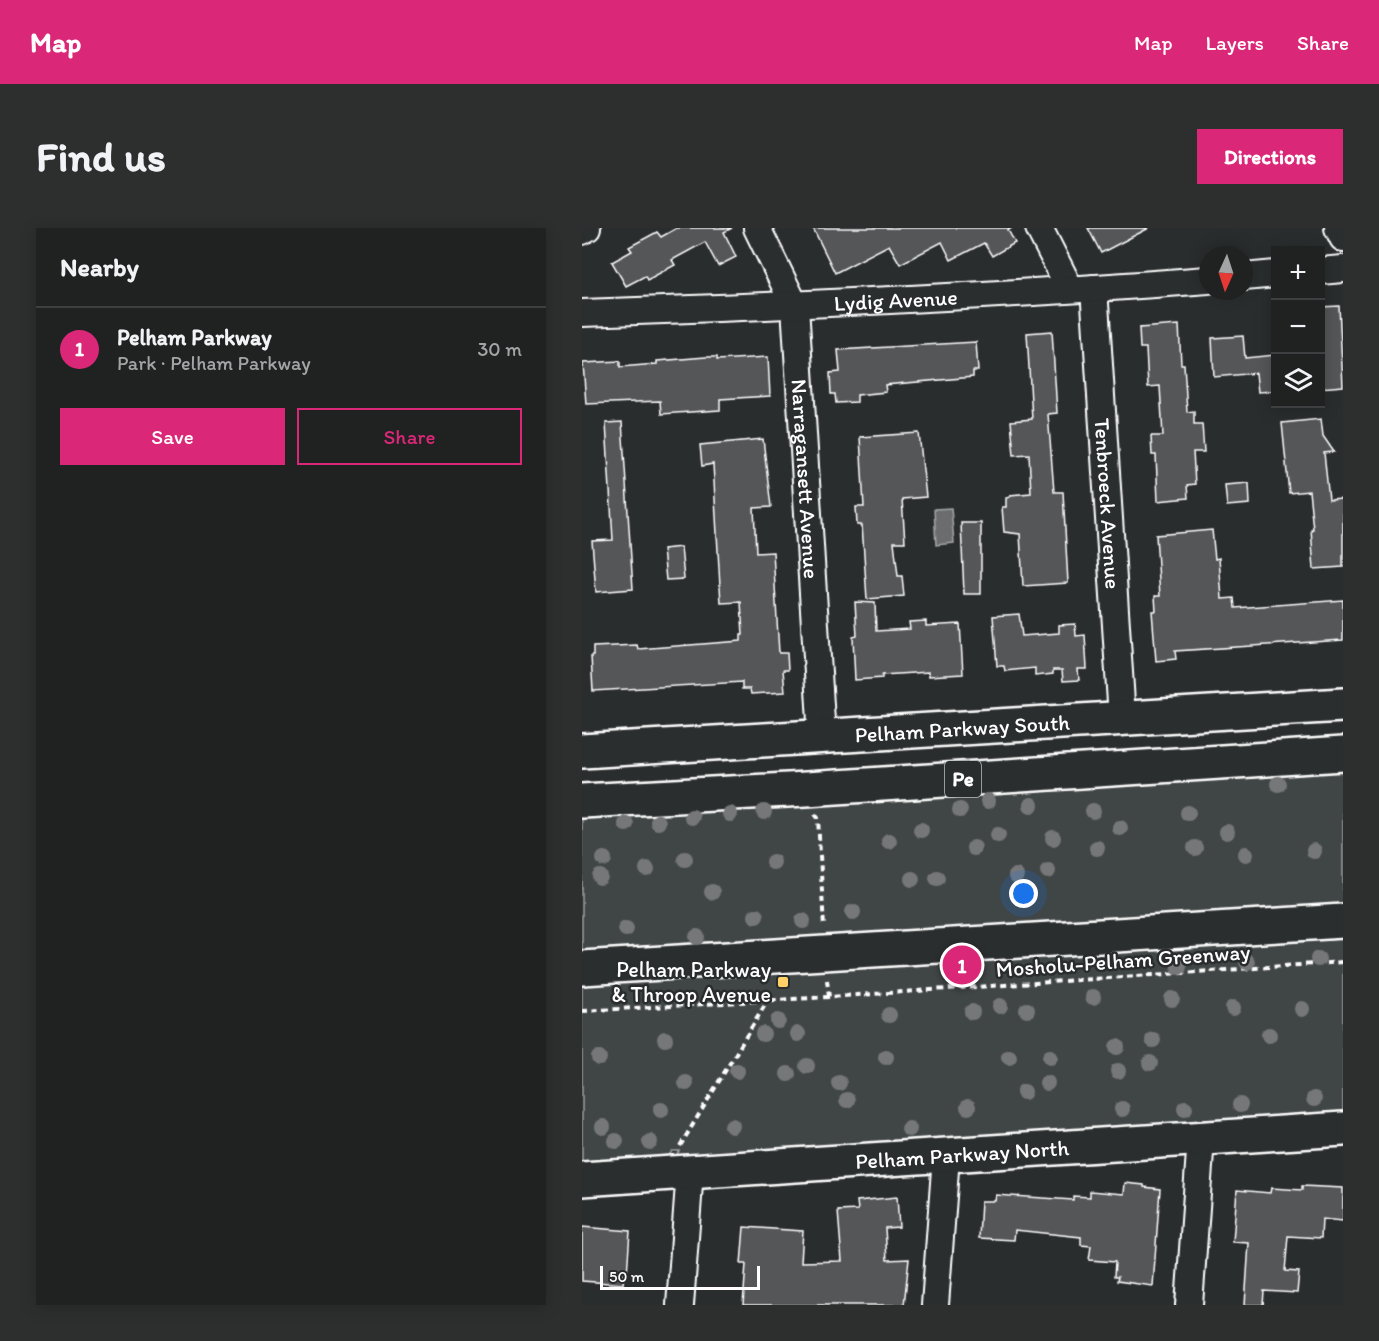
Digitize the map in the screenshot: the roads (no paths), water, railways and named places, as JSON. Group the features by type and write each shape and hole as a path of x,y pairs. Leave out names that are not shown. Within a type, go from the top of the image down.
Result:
{"street":[{"path":"582,231 587,228"},
{"name":"Narragansett Avenue","path":"757,228 795,306 822,737"},
{"name":"Tenbroeck Avenue","path":"1040,228 1082,289 1122,718"},
{"path":"1338,228 1343,238"},
{"path":"1325,271 1343,269"},
{"path":"1253,276 1271,274"},
{"name":"Lydig Avenue","path":"582,313 795,306 1199,281"},
{"name":"Pelham Parkway South","path":"582,751 1343,705"},
{"name":"Pe","path":"582,801 806,789 1343,754"},
{"path":"582,969 1343,921"},
{"name":"Pelham Parkway North","path":"582,1179 684,1161 946,1156 1343,1129"},
{"path":"1189,1305 1201,1138"},
{"path":"935,1305 946,1156"},
{"path":"680,1305 684,1161"}],"place":[{"name":"Pelham Parkway","path":"962,965"},
{"name":"Pelham Parkway & Throop Avenue","path":"783,982"}]}
